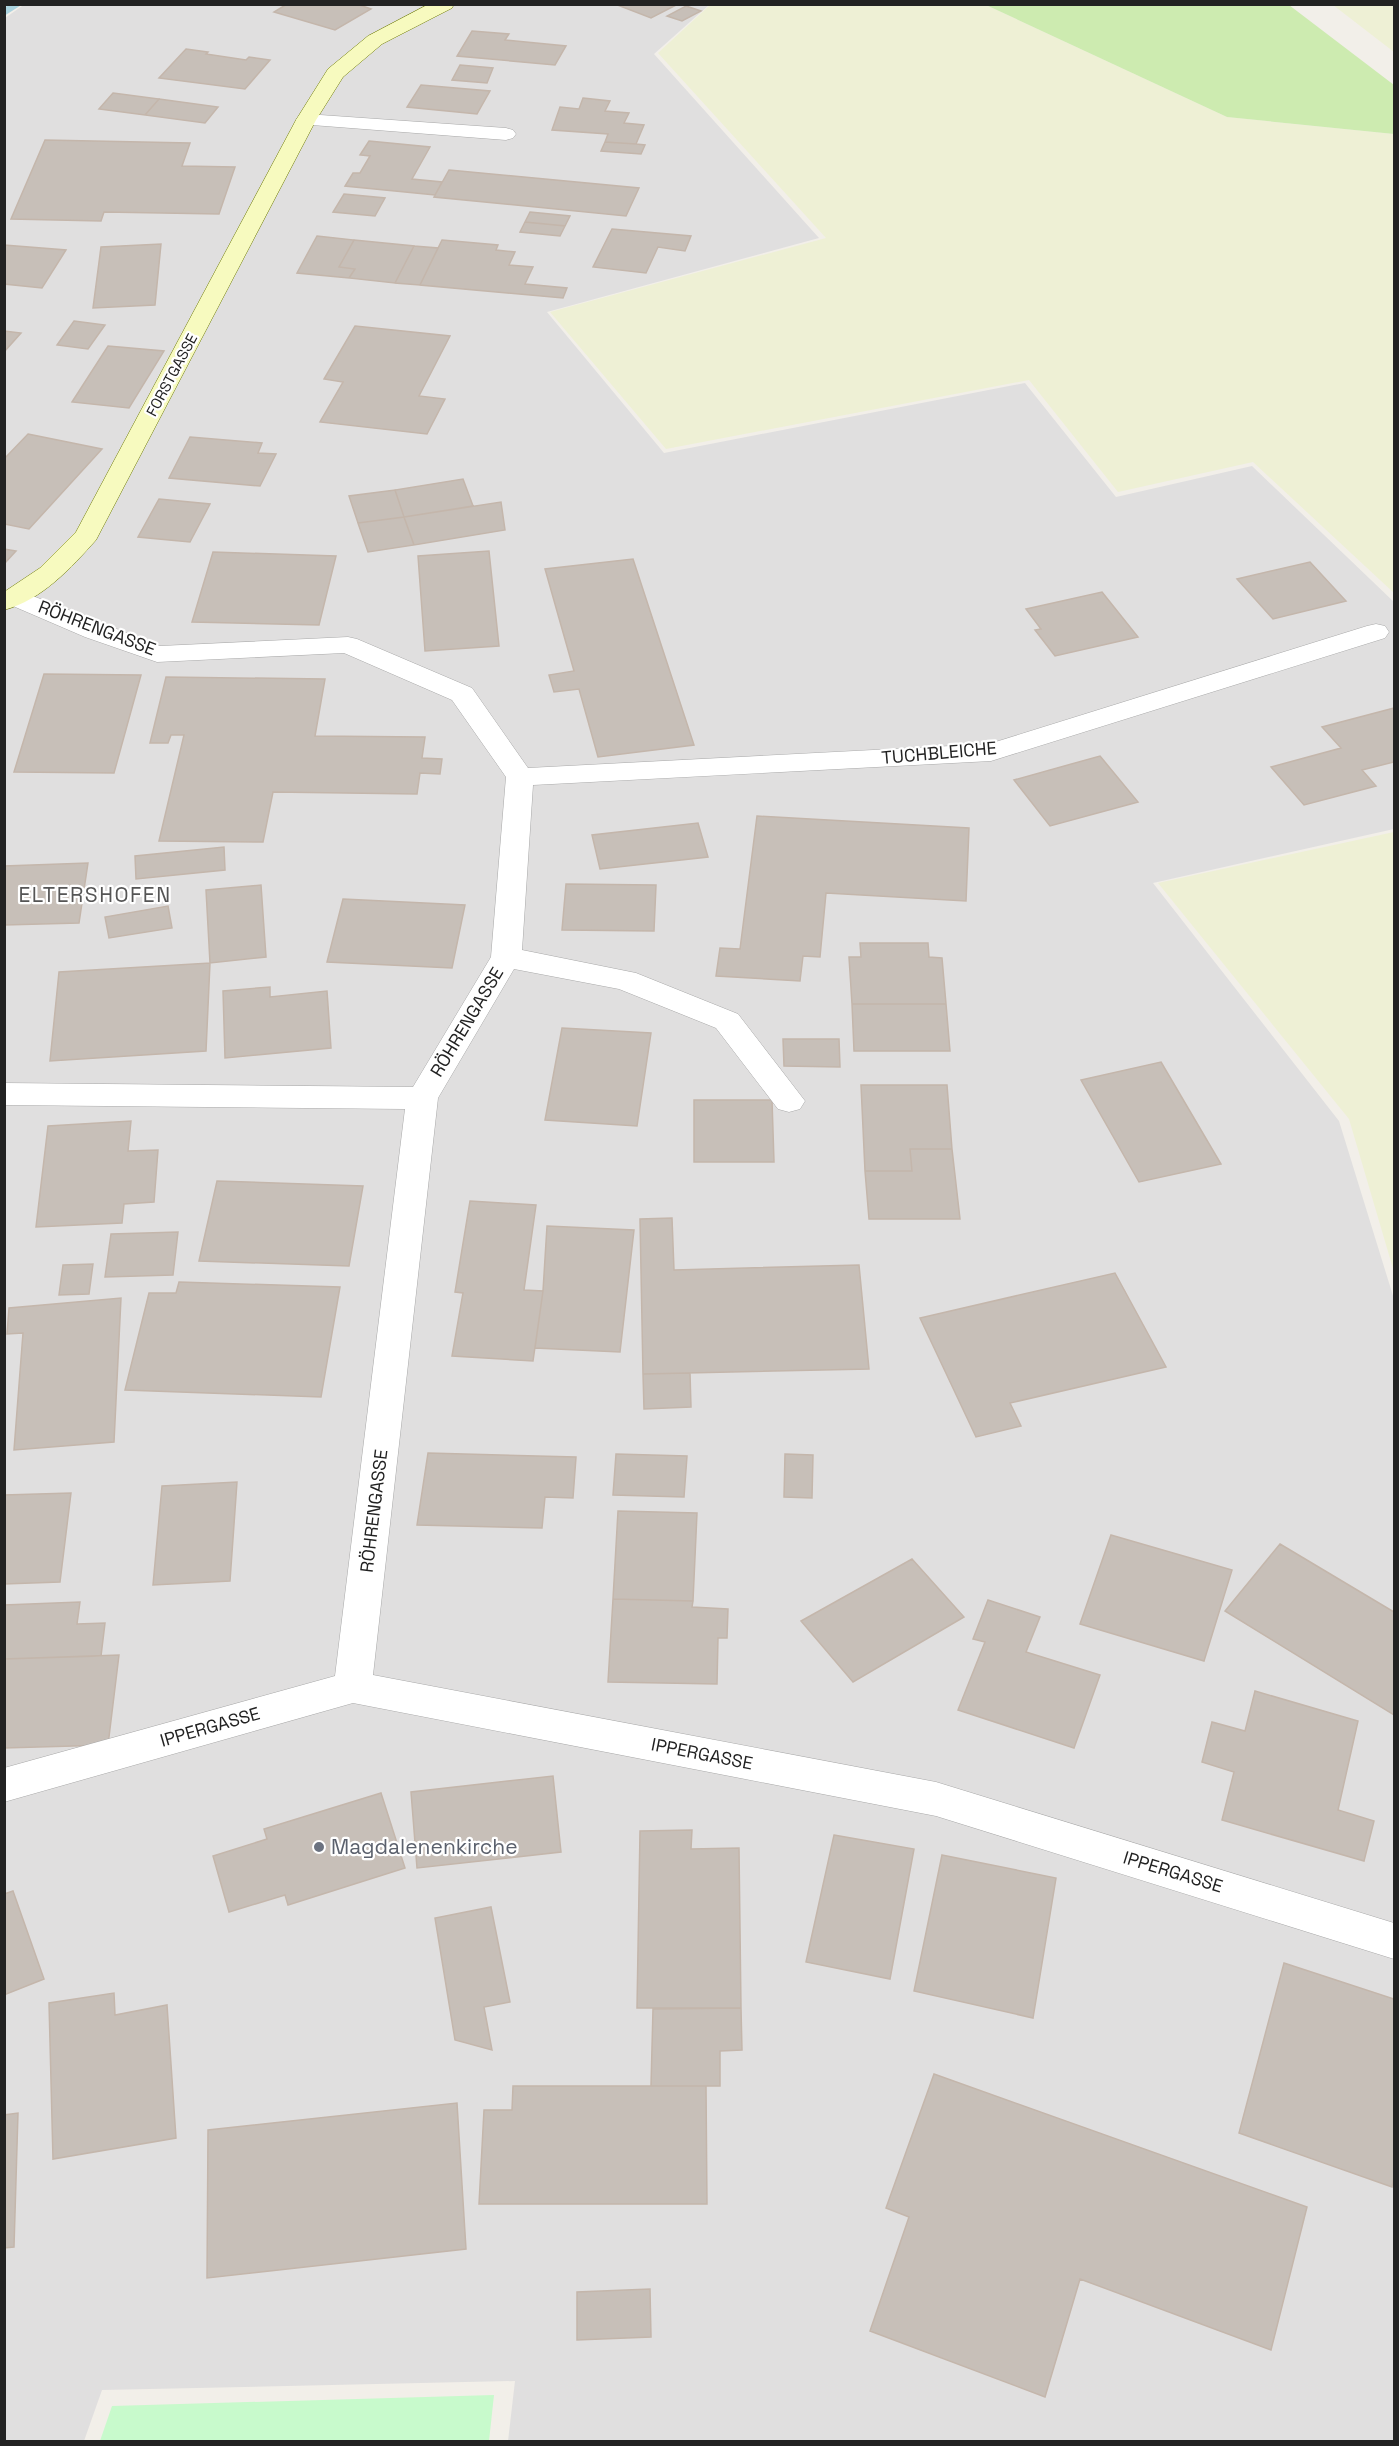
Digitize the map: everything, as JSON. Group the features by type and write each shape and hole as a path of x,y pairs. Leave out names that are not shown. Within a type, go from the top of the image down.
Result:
{"street":[{"name":"FORSTGASSE","path":"10,599 58,567 87,535 306,120 335,73 375,40 445,4"},
{"path":"306,120 506,134"},
{"name":"RÖHRENGASSE","path":"10,599 158,654 348,645 462,694 520,777 506,957 422,1098 353,1687"},
{"name":"TUCHBLEICHE","path":"520,777 991,752 1376,632"},
{"path":"506,957 625,980 727,1021 789,1101"},
{"path":"4,1094 422,1098"},
{"name":"IPPERGASSE","path":"4,1785 353,1687 936,1799 1395,1941"}],"shaded area":[{"path":"25,4 709,5 654,54 819,238 547,312 664,453 1025,383 1116,497 1252,466 1394,602 1394,829 1153,883 1339,1121 1394,1299 1394,2441 508,2441 515,2381 102,2390 84,2441 5,2442 5,18"}],"green space":[{"path":"710,5 986,5 1227,117 1394,134 1394,593 1253,462 1118,492 1029,380 666,449 550,312 826,238 658,53"},
{"path":"986,5 1289,5 1394,85 1394,134 1227,117"},
{"path":"1333,5 1394,5 1394,52"},
{"path":"1394,832 1394,1272 1349,1119 1158,883"},
{"path":"494,2395 489,2441 100,2441 112,2406"}],"building":[{"path":"287,4 357,4 371,9 335,30 274,12"},
{"path":"615,4 678,4 651,18"},
{"path":"686,6 701,11 682,21 667,16"},
{"path":"472,31 509,34 505,40 566,46 555,65 457,56"},
{"path":"186,49 246,60 249,57 270,60 245,89 159,78"},
{"path":"460,65 493,68 487,83 452,80"},
{"path":"421,85 490,91 477,114 407,107"},
{"path":"113,93 159,99 145,115 99,109"},
{"path":"583,98 610,101 605,111 629,113 624,123 644,125 636,144 605,142 608,134 552,130 560,107 579,109"},
{"path":"159,99 218,107 205,123 145,115"},
{"path":"45,140 190,143 182,166 235,167 219,214 104,212 101,221 11,219"},
{"path":"369,141 430,147 412,179 442,182 435,195 345,186 353,173 360,173 370,156 360,155"},
{"path":"605,142 645,145 641,154 601,151"},
{"path":"449,170 639,188 626,216 434,197"},
{"path":"344,194 385,198 375,216 333,212"},
{"path":"530,212 570,216 565,226 525,222"},
{"path":"525,222 565,226 560,236 520,232"},
{"path":"612,229 691,236 685,251 658,247 646,273 593,267"},
{"path":"317,236 354,240 339,267 355,269 349,278 297,273"},
{"path":"354,240 414,246 395,283 349,278 355,269 339,267"},
{"path":"442,240 498,245 496,250 515,252 509,265 533,267 525,284 567,288 563,298 420,285"},
{"path":"161,244 155,305 93,308 101,247"},
{"path":"4,245 66,250 42,288 4,284"},
{"path":"414,246 438,248 420,285 395,283"},
{"path":"74,321 105,325 88,349 57,345"},
{"path":"355,326 450,336 419,396 445,399 427,434 320,422 343,382 324,379"},
{"path":"4,331 21,333 4,352"},
{"path":"108,346 164,351 129,408 72,402"},
{"path":"28,434 102,449 29,529 4,524 4,459"},
{"path":"190,437 262,443 258,453 276,454 260,486 169,478"},
{"path":"463,479 473,506 404,517 395,490"},
{"path":"395,490 404,517 358,523 349,496"},
{"path":"159,499 210,504 190,542 138,537"},
{"path":"501,502 505,530 414,545 404,517"},
{"path":"404,517 414,545 368,552 358,523"},
{"path":"4,549 16,551 4,564"},
{"path":"489,551 499,646 425,651 418,556"},
{"path":"213,552 336,556 319,625 192,622"},
{"path":"633,559 694,745 598,757 579,689 554,692 549,675 574,671 545,569"},
{"path":"1310,562 1346,601 1273,619 1237,579"},
{"path":"1102,592 1138,637 1055,656 1035,630 1041,629 1026,609"},
{"path":"44,674 141,675 114,773 14,772"},
{"path":"166,677 325,679 315,736 425,737 422,758 442,759 440,774 420,773 417,794 273,792 263,842 159,841 184,735 171,735 168,743 150,743"},
{"path":"1394,708 1394,762 1362,770 1376,786 1304,805 1271,767 1341,748 1322,727"},
{"path":"1100,756 1138,802 1050,826 1014,780"},
{"path":"757,816 969,828 966,901 826,893 820,957 803,956 800,981 716,976 720,948 740,949"},
{"path":"698,823 708,857 600,869 592,835"},
{"path":"224,847 225,870 136,879 135,856"},
{"path":"88,863 79,923 4,925 4,866"},
{"path":"566,884 656,885 654,931 562,930"},
{"path":"261,885 266,957 210,963 206,890"},
{"path":"343,899 465,905 452,968 327,962"},
{"path":"168,906 172,928 109,938 105,917"},
{"path":"860,943 928,943 929,957 942,958 946,1004 852,1004 849,957 861,957"},
{"path":"210,963 206,1051 50,1061 59,972"},
{"path":"270,987 270,997 327,991 331,1048 225,1058 223,991"},
{"path":"852,1004 946,1004 950,1051 854,1051"},
{"path":"562,1028 651,1033 637,1126 545,1120"},
{"path":"783,1039 839,1039 840,1067 784,1066"},
{"path":"1161,1062 1221,1164 1139,1182 1081,1080"},
{"path":"861,1085 947,1085 952,1149 910,1149 912,1171 865,1171"},
{"path":"694,1100 772,1100 774,1162 694,1162"},
{"path":"131,1121 128,1151 158,1150 154,1202 124,1204 122,1223 36,1227 48,1126"},
{"path":"910,1149 952,1149 960,1219 869,1219 865,1171 912,1171"},
{"path":"217,1181 363,1186 349,1266 199,1261"},
{"path":"470,1201 536,1205 524,1290 543,1291 533,1361 452,1356 463,1293 455,1292"},
{"path":"672,1218 674,1270 859,1265 869,1369 643,1374 640,1219"},
{"path":"547,1226 634,1230 620,1352 535,1348 543,1291"},
{"path":"178,1232 173,1275 105,1277 111,1234"},
{"path":"93,1264 89,1294 59,1295 63,1265"},
{"path":"1115,1273 1166,1367 1010,1403 1021,1426 976,1437 920,1318"},
{"path":"179,1282 340,1287 321,1397 125,1390 149,1293 176,1293"},
{"path":"121,1298 114,1442 14,1450 23,1333 7,1334 9,1308"},
{"path":"690,1373 691,1407 644,1409 643,1374"},
{"path":"428,1453 576,1457 573,1498 545,1497 542,1528 417,1525"},
{"path":"616,1454 687,1456 684,1497 613,1495"},
{"path":"785,1454 813,1455 812,1498 784,1497"},
{"path":"237,1482 230,1581 153,1585 162,1486"},
{"path":"71,1493 60,1582 4,1584 4,1495"},
{"path":"618,1511 697,1513 693,1601 613,1599"},
{"path":"1111,1535 1232,1570 1204,1661 1080,1624"},
{"path":"1280,1544 1394,1612 1394,1715 1225,1611"},
{"path":"912,1559 964,1617 853,1682 801,1621"},
{"path":"613,1599 693,1601 692,1607 728,1609 727,1638 718,1638 717,1684 608,1682"},
{"path":"988,1600 1040,1617 1026,1652 1100,1675 1074,1748 958,1710 985,1642 973,1639"},
{"path":"80,1602 77,1624 105,1623 101,1656 4,1659 4,1605"},
{"path":"119,1655 108,1745 4,1748 4,1659"},
{"path":"1255,1691 1358,1721 1338,1810 1374,1821 1364,1861 1222,1820 1234,1772 1202,1762 1212,1722 1245,1731"},
{"path":"553,1776 561,1852 417,1868 411,1792"},
{"name":"Magdalenenkirche","path":"381,1793 405,1868 288,1905 285,1895 229,1912 213,1856 267,1839 264,1829"},
{"path":"692,1830 691,1849 739,1848 741,2008 637,2008 640,1831"},
{"path":"834,1835 914,1849 890,1979 806,1962"},
{"path":"942,1855 1056,1878 1033,2018 914,1991"},
{"path":"13,1891 44,1979 4,1995 4,1894"},
{"path":"491,1907 510,2002 484,2007 492,2050 455,2040 435,1918"},
{"path":"1284,1963 1394,1999 1394,2177 1392,2187 1239,2133"},
{"path":"114,1993 115,2015 167,2005 176,2138 53,2159 49,2003"},
{"path":"741,2008 742,2050 720,2051 720,2086 651,2086 653,2009"},
{"path":"934,2074 1307,2207 1271,2350 1080,2279 1045,2397 870,2331 909,2217 886,2208"},
{"path":"513,2086 706,2086 707,2204 479,2204 484,2110 512,2110"},
{"path":"457,2103 466,2249 207,2278 208,2130"},
{"path":"18,2113 14,2247 4,2248 4,2115"},
{"path":"650,2289 651,2337 577,2340 577,2292"}],"waterway":[{"path":"4,13 18,4"}],"place":[{"name":"Magdalenenkirche","path":"319,1847"}],"district":[{"name":"ELTERSHOFEN","path":"95,895"}]}
